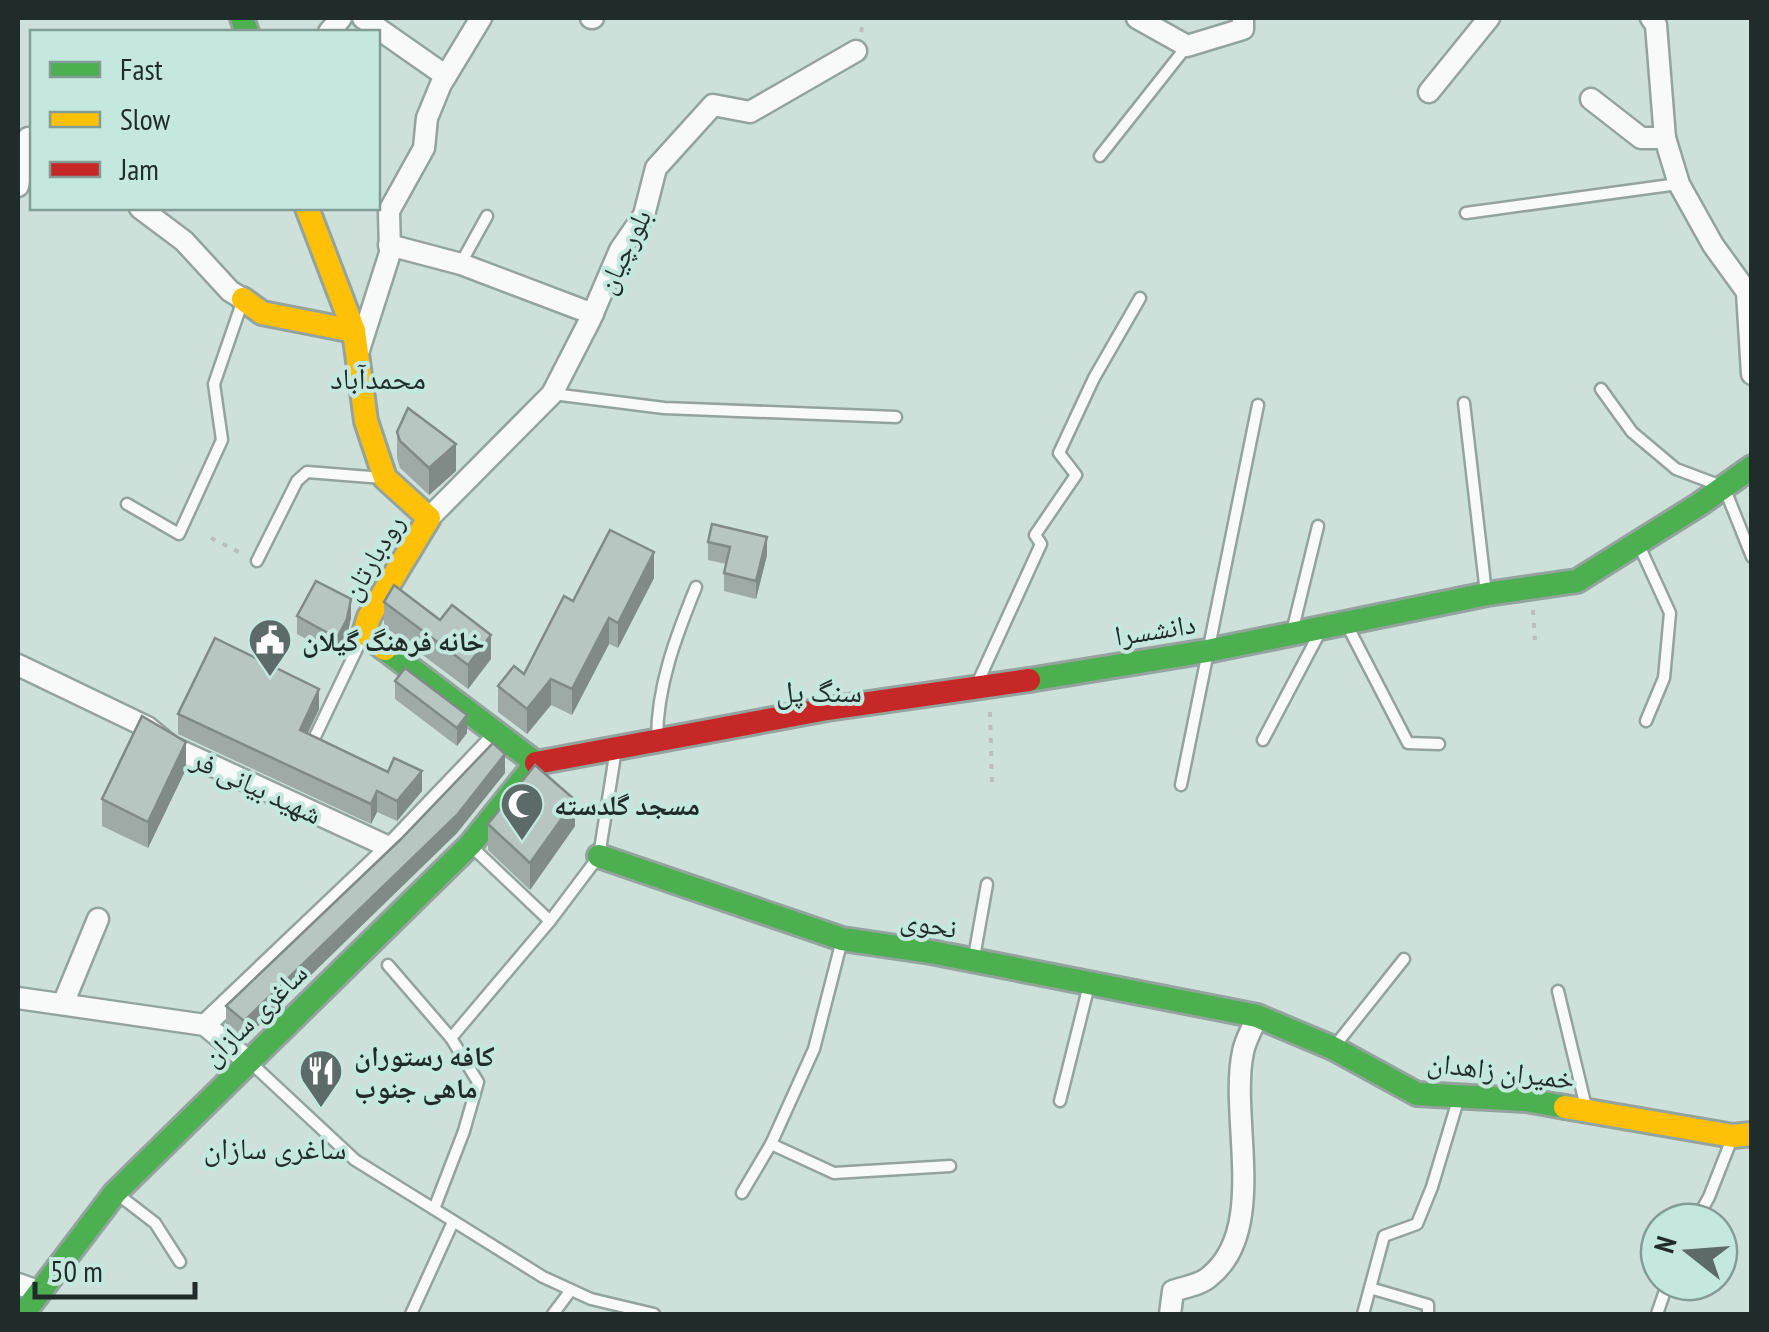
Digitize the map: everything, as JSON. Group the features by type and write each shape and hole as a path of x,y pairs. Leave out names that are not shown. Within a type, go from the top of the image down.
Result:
{"street":[{"path":"363,18 446,76"},
{"path":"143,210 184,242 230,291 262,313 357,341 390,252 388,211 424,148 427,118 446,76 481,18"},
{"path":"1137,18 1187,46 1243,29 1243,18"},
{"path":"1430,92 1490,18"},
{"path":"1657,20 1666,138 1679,184 1746,292 1752,374"},
{"name":"بلورچیان","path":"429,518 552,394 620,250 644,215 656,168 714,106 750,112 856,51"},
{"path":"1591,99 1641,138 1666,138"},
{"path":"18,186 26,137"},
{"name":"رودبارتان","path":"308,210 357,341 366,421 386,478 429,518 363,620 536,763"},
{"path":"389,245 461,264 593,314"},
{"name":"دانشسرا","path":"536,763 826,709 1207,652 1486,594 1577,581 1752,468"},
{"name":"شهید بیانی فر","path":"18,665 147,727 170,746 392,848"},
{"path":"205,1024 392,848 499,736"},
{"name":"ساغری سازان","path":"22,1314 29,1288 115,1193 470,845 536,763"},
{"name":"نحوی","path":"599,856 842,939 973,960 1258,1016"},
{"path":"63,1004 98,919"},
{"path":"18,998 205,1024 248,1061"},
{"path":"1170,1314 1173,1291 1206,1280 1228,1258 1246,1194 1240,1124 1243,1052 1258,1016"},
{"name":"خمیران زاهدان","path":"1258,1016 1333,1048 1418,1094 1526,1100 1742,1136"}],"lane":[{"path":"1100,156 1187,46"},
{"path":"1466,214 1679,184"},
{"path":"461,264 488,216"},
{"path":"982,688 1042,544 1035,534 1076,474 1059,453 1094,378 1140,298"},
{"path":"126,504 179,534 222,440 214,384 243,300"},
{"path":"1601,390 1632,432 1676,469 1724,487 1752,556"},
{"path":"552,394 664,408 896,417"},
{"path":"1464,404 1486,594"},
{"path":"1181,785 1258,405"},
{"path":"258,561 297,481 307,472 386,478"},
{"path":"1292,634 1318,526"},
{"path":"1638,543 1670,613 1664,678 1646,721"},
{"path":"657,740 657,717 674,642 696,587"},
{"path":"312,742 363,620"},
{"path":"1264,740 1334,625 1408,743 1439,744"},
{"path":"451,1038 599,856 616,748"},
{"path":"470,845 550,921"},
{"path":"973,960 986,884"},
{"path":"742,1193 772,1144 814,1049 842,939"},
{"path":"1333,1048 1404,959"},
{"path":"388,965 451,1038 478,1082 434,1209"},
{"path":"1060,1101 1089,984"},
{"path":"1558,992 1587,1111"},
{"path":"248,1061 355,1160 453,1222 571,1290 654,1314"},
{"path":"1363,1314 1384,1236 1417,1224 1460,1096"},
{"path":"1706,1202 1742,1136"},
{"path":"772,1144 834,1172 950,1166"},
{"path":"115,1193 155,1223 180,1262"},
{"path":"411,1314 453,1222"},
{"path":"1370,1288 1428,1306 1428,1314"},
{"path":"552,1314 571,1290"}],"path":[{"path":"212,538 258,561"},
{"path":"982,688 992,785"}],"building":[{"path":"408,408 456,444 429,468 400,441 397,432"},
{"path":"712,524 767,537 756,581 724,573 730,547 708,542"},
{"path":"610,530 654,552 618,623 609,618 572,689 551,679 527,709 498,686 514,666 524,674 564,596 573,601"},
{"path":"316,581 351,599 337,638 297,616"},
{"path":"394,585 440,620 452,605 491,635 468,665 384,602"},
{"path":"215,638 319,689 300,730 388,772 394,758 422,771 397,801 377,791 371,804 178,714"},
{"path":"405,668 467,715 457,728 395,681"},
{"path":"142,716 186,742 148,822 102,799"},
{"path":"493,743 505,754 457,815 244,1021 226,1006 401,839"},
{"path":"535,765 575,800 530,863 488,824"}],"traffic: fast":[{"path":"242,18 246,30"},
{"path":"1029,680 1207,651 1487,594 1577,581 1752,467"},
{"path":"385,649 536,763"},
{"path":"23,1314 115,1193 470,845 536,763"},
{"path":"599,856 842,939 931,952 1257,1016 1333,1048 1417,1094 1526,1100 1565,1107"}],"traffic: slow":[{"path":"308,210 354,331 366,421 385,478 429,518 369,617 364,633 385,649"},
{"path":"243,299 262,313 354,331"},
{"path":"1565,1107 1733,1136 1752,1134"}],"traffic: jam":[{"path":"536,763 827,709 1029,680"}],"place":[{"name":"خانه فرهنگ گیلان","path":"270,678"},
{"name":"مسجد گلدسته","path":"522,842"},
{"name":"کافه رستوران ماهی جنوب","path":"321,1109"}],"district":[{"name":"محمدآباد","path":"378,377"},
{"name":"سنگ پل","path":"819,690"},
{"name":"ساغری سازان","path":"275,1147"}]}
